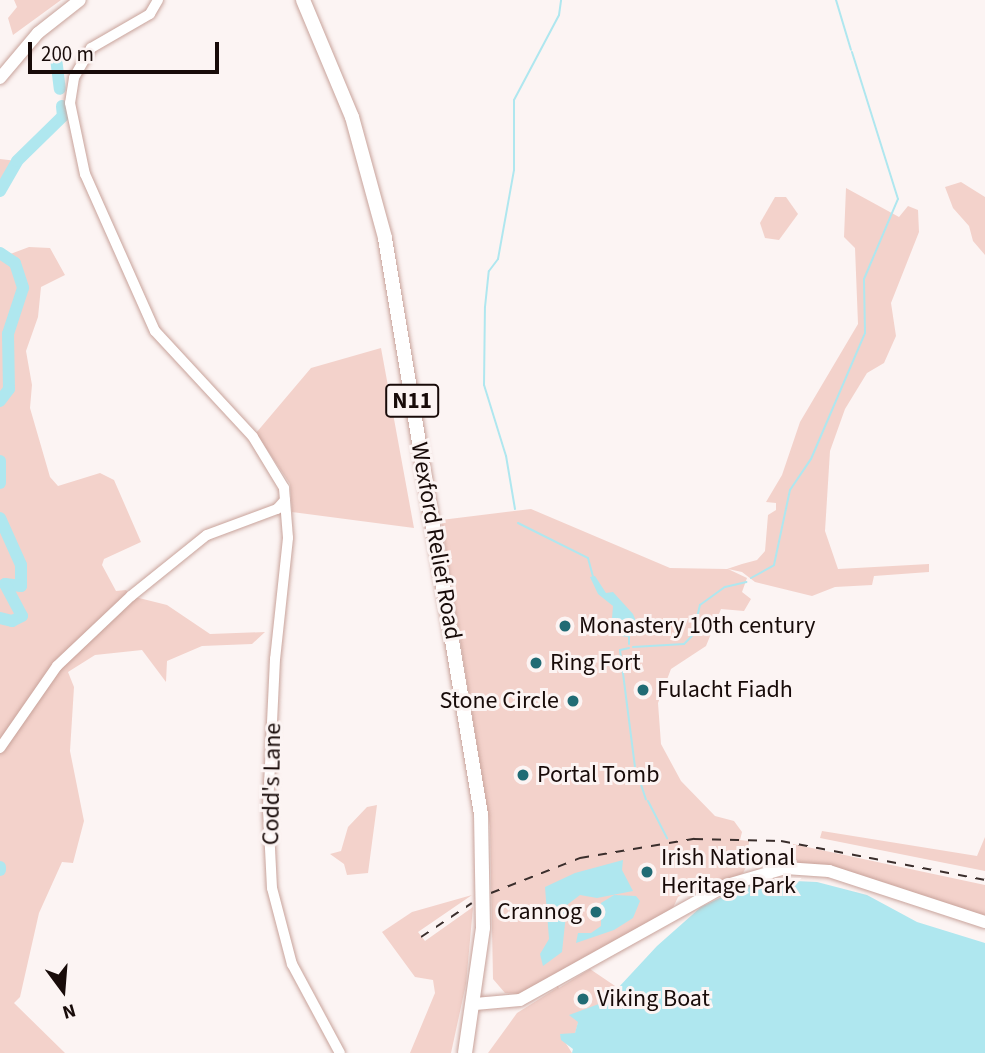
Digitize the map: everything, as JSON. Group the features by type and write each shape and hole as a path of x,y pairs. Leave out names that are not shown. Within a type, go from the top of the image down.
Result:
{"highway":[{"name":"Wexford Relief Road","path":"303,0 352,117 374,188 404,344 481,814 483,928 475,1004 465,1053"}],"main road":[{"path":"0,78 4,63 80,0"},
{"path":"475,1004 520,1000 727,885 785,869 829,871 985,922"}],"street":[{"name":"Codd's Lane","path":"158,0 150,13 91,48 74,78 70,103 85,174 155,331 253,437 279,476 285,500 288,538 275,659 268,809 273,896 297,976 340,1053"},
{"path":"0,748 57,666 131,596 207,535 277,509 285,500"}],"shaded area":[{"path":"14,0 61,0 13,35 8,18 17,7"},
{"path":"0,159 17,161 0,192"},
{"path":"961,182 985,197 985,255 973,241 969,226 953,208 945,187"},
{"path":"846,188 899,217 908,206 918,210 919,232 891,303 896,336 884,363 867,373 845,409 830,451 825,531 838,569 929,564 929,572 874,576 872,585 835,587 812,596 755,582 742,572 728,569 747,578 742,592 751,599 744,611 721,609 706,646 671,669 658,703 661,744 681,781 715,816 734,821 742,832 740,840 749,841 747,865 743,873 698,897 688,892 678,897 672,910 553,977 559,988 590,969 618,988 616,998 581,1012 575,1034 560,1034 572,1053 488,1053 517,1013 557,988 551,978 518,994 505,993 493,979 490,826 441,520 531,509 670,568 727,569 757,560 765,551 768,515 776,510 776,503 766,502 782,475 800,422 858,324 855,248 844,237"},
{"path":"775,197 786,197 798,214 779,240 765,238 760,223"},
{"path":"29,247 50,248 65,275 41,287 38,317 26,351 32,385 30,408 50,477 58,486 100,473 114,480 141,542 104,559 102,565 116,591 126,590 131,596 167,605 210,634 265,632 252,644 202,646 167,661 166,682 142,650 95,655 68,672 74,687 70,751 84,821 73,863 62,862 39,913 20,997 14,1003 65,1053 0,1053 0,253 5,256"},
{"path":"381,348 414,528 292,512 290,484 256,433 311,368"},
{"path":"377,805 368,873 347,875 344,864 330,854 341,851 348,827 367,807"},
{"path":"822,831 977,856 985,837 985,871 820,838"},
{"path":"793,844 985,885 985,918 886,883 795,862"},
{"path":"472,895 418,932 425,941 473,907 466,984 451,1053 410,1053 435,993 433,980 415,977 382,932 412,912"}],"water":[{"path":"595,576 606,593 613,592 633,614 638,626 629,637 620,636 612,618 613,606 598,594 590,577"},
{"path":"623,860 622,870 633,891 597,898 580,895 567,905 562,952 543,966 540,954 549,939 545,887 575,873"},
{"path":"773,880 817,882 867,895 917,922 985,943 985,1053 572,1053 573,1049 561,1040 560,1034 575,1033 578,1022 569,1015 615,998 618,988 657,946 701,907 744,886"},
{"path":"614,895 636,896 640,901 633,918 614,930 576,943 578,933 591,933 601,926 601,903"}],"waterway":[{"path":"515,509 506,456 484,385 485,307 489,271 498,259 514,170 514,100 559,15 561,0"},
{"path":"836,0 851,50"},
{"path":"751,578 774,565 790,490 811,459 865,333 864,279 898,199 852,52"},
{"path":"56,58 60,89"},
{"path":"0,191 17,161 63,116 62,106"},
{"path":"0,253 15,263 23,288 8,334 9,389 0,401"},
{"path":"0,461 0,483"},
{"path":"0,518 21,565 21,586 5,584 22,616 12,621 0,618"},
{"path":"518,523 588,558 593,577"},
{"path":"633,647 684,644 693,635 700,605 725,587 746,582"},
{"path":"629,637 629,644"},
{"path":"629,648 620,650 635,767"},
{"path":"636,769 646,799"},
{"path":"648,801 667,838"}],"railway":[{"path":"491,893 580,858 694,839 781,841 985,880"},
{"path":"421,937 472,903"}],"place":[{"name":"Monastery 10th century","path":"565,626"},
{"name":"Ring Fort","path":"536,663"},
{"name":"Fulacht Fiadh","path":"643,690"},
{"name":"Stone Circle","path":"573,701"},
{"name":"Portal Tomb","path":"523,775"},
{"name":"Irish National Heritage Park","path":"647,872"},
{"name":"Crannog","path":"596,912"},
{"name":"Viking Boat","path":"583,999"}]}
